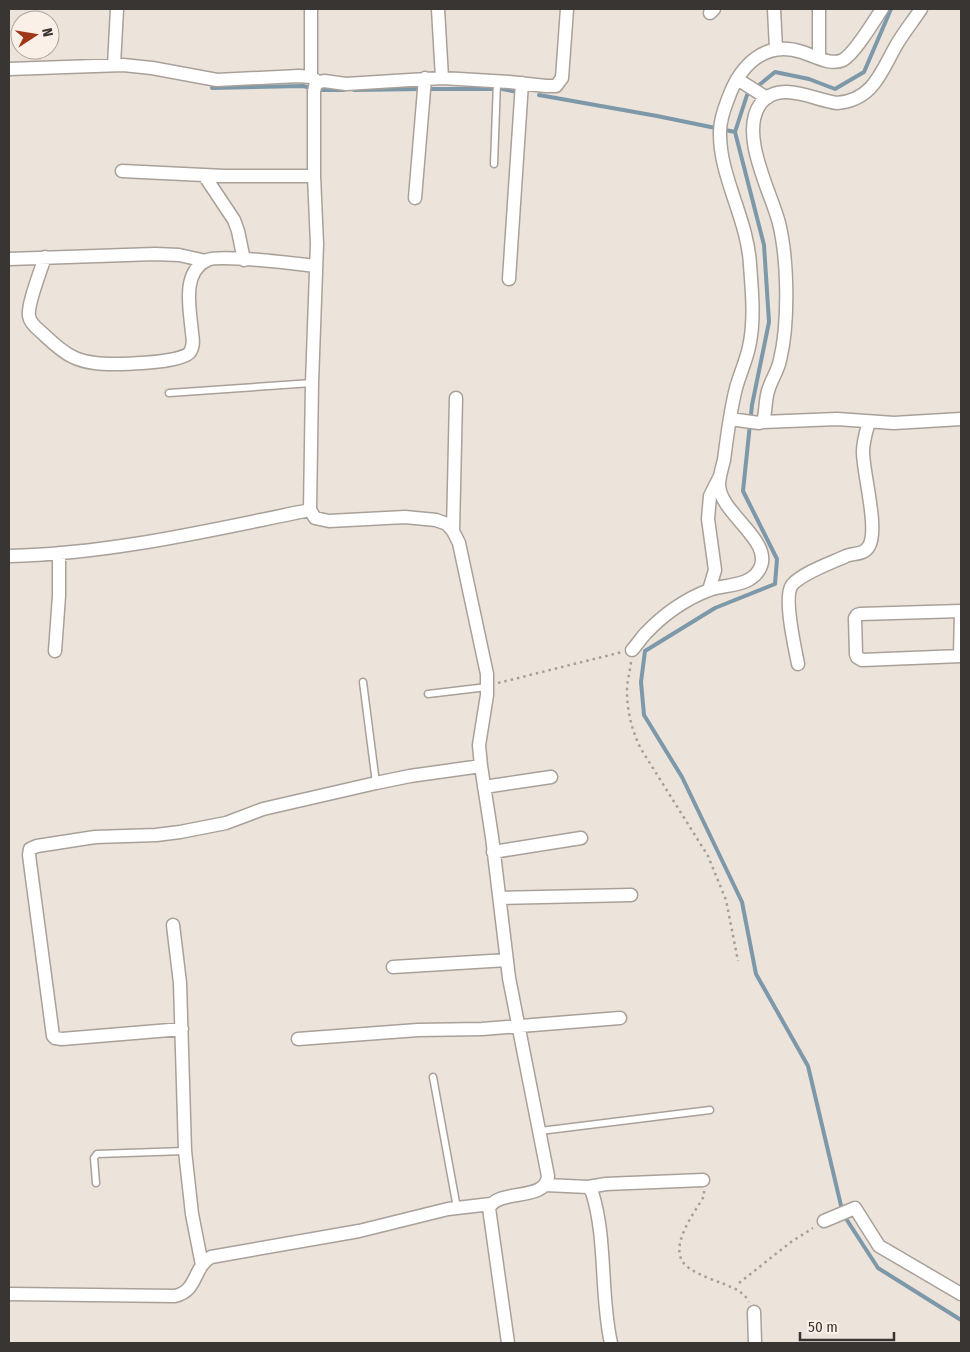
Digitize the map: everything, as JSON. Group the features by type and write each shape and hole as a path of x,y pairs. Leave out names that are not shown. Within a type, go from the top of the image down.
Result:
{"street":[{"path":"114,65 117,9"},
{"path":"312,9 316,266 310,510 315,518 329,521 420,518 446,524 453,531 464,558 487,674 479,745 480,766 500,898 507,960 548,1176 546,1185"},
{"path":"438,9 442,78"},
{"path":"9,69 138,65 217,80 300,76 314,84 346,84 442,78 556,86 561,81 567,9"},
{"path":"774,9 776,49"},
{"path":"819,9 819,58"},
{"path":"632,650 645,634 688,600 709,590 741,584 754,575 762,564 762,558 755,538 722,500 719,483 751,335 751,282 748,245 723,161 720,127 728,98 739,80 758,56 776,49 799,52 836,62 847,58 882,9"},
{"path":"739,80 764,96 794,92 837,103 861,96 881,76 898,43 921,9"},
{"path":"415,198 425,78"},
{"path":"509,279 522,83"},
{"path":"761,422 768,390 780,360 786,301 781,235 762,174 753,132 755,116 764,96"},
{"path":"122,171 204,175 314,176"},
{"path":"204,175 234,220 244,260"},
{"path":"9,258 155,254 206,261 218,258 316,266"},
{"path":"45,258 30,306 31,322 71,356 86,362 105,364 165,361 187,355 192,348 193,340 189,297 190,278 194,271 206,261"},
{"path":"453,531 456,398"},
{"path":"732,419 761,422 837,419 894,423 961,419"},
{"path":"798,664 788,595 791,586 808,574 848,555 864,552 870,545 872,522 862,452 864,435 869,422"},
{"path":"709,590 715,570 708,518 710,496 721,474"},
{"path":"9,556 59,554 133,545 310,510"},
{"path":"55,651 60,596 59,554"},
{"path":"961,611 961,656 862,660 856,654 857,615 961,611"},
{"path":"182,1029 62,1039 53,1036 30,865 30,849 37,846 90,838 156,835 226,823 257,810 376,782 480,766"},
{"path":"484,787 550,776"},
{"path":"493,852 581,838"},
{"path":"500,898 631,895"},
{"path":"173,924 180,983 185,1151 192,1214 202,1265"},
{"path":"393,968 507,960"},
{"path":"298,1039 418,1030 482,1029 620,1018"},
{"path":"9,1294 175,1296 186,1292 206,1260 216,1256 359,1231 457,1208 491,1204 501,1199 538,1190 546,1185 588,1188 606,1184 703,1180"},
{"path":"588,1188 595,1200 606,1316 611,1343"},
{"path":"491,1204 489,1208 490,1220 508,1343"},
{"path":"827,1219 855,1208 879,1246 961,1294"},
{"path":"754,1312 755,1343"}],"lane":[{"path":"494,164 497,82"},
{"path":"168,393 312,383"},
{"path":"363,682 376,782"},
{"path":"428,694 487,686"},
{"path":"433,1077 457,1208"},
{"path":"540,1131 710,1110"},
{"path":"96,1182 94,1158 97,1154 185,1151"}],"path":[{"path":"487,686 632,650 627,689 628,708 635,736 641,749 708,856 726,900 738,961"},
{"path":"703,1180 704,1196 681,1235 679,1245 683,1262 690,1269 741,1291 754,1312"},
{"path":"738,1283 791,1242 827,1219"}],"waterway":[{"path":"891,9 864,72 835,89 809,79 775,72 747,95 735,132 764,245 769,322 752,405 743,491 777,559 775,584 715,608 645,651 641,682 644,715 682,777 742,902 756,974 808,1066 843,1214 878,1268 961,1320"},
{"path":"212,88 303,86 319,90 344,90"},
{"path":"354,90 420,89"},
{"path":"430,89 492,89"},
{"path":"502,89 518,92"},
{"path":"539,95 735,132"}]}
